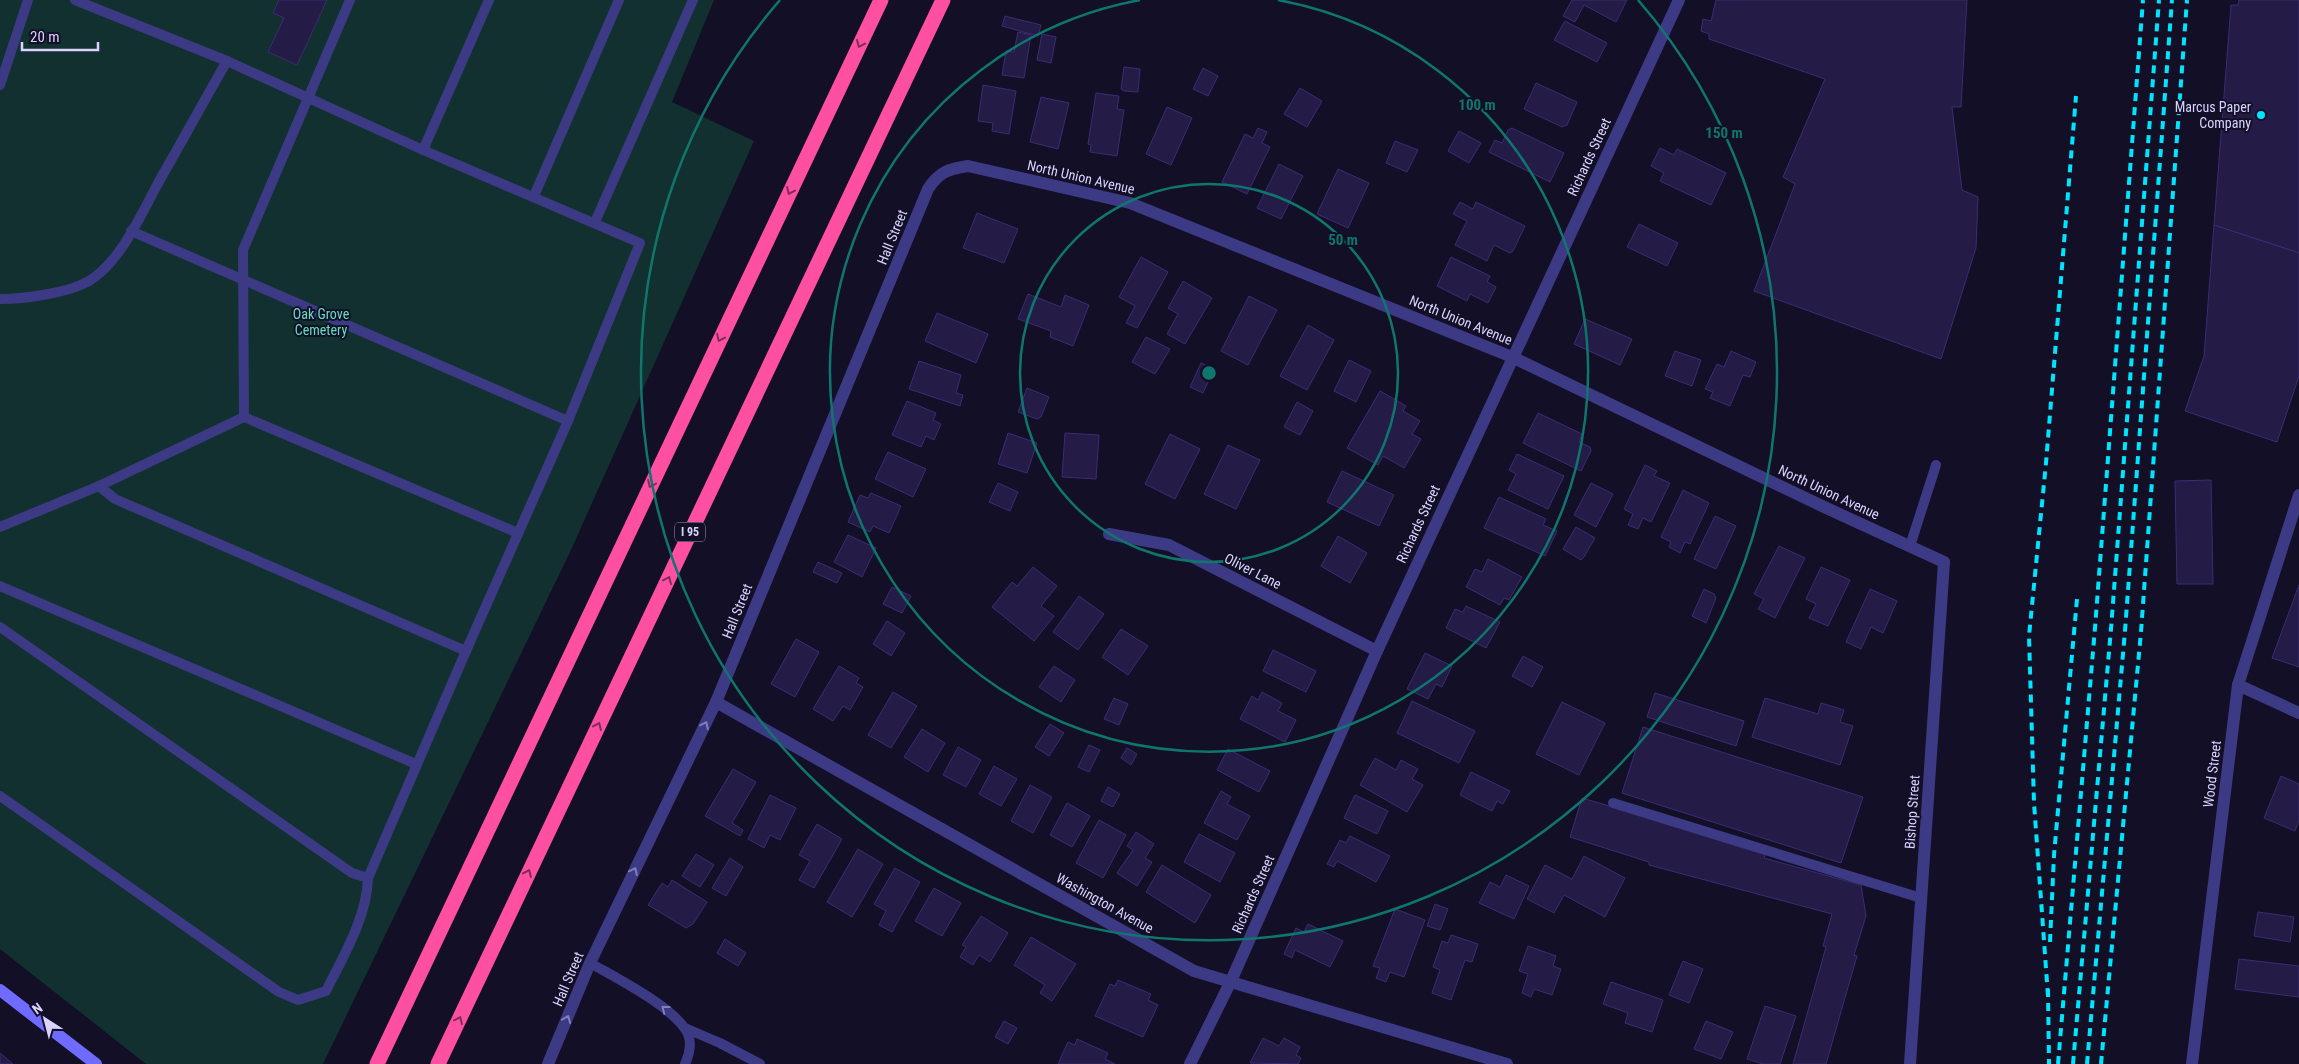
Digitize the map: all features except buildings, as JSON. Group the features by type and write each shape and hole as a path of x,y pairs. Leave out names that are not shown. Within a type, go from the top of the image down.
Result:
{"highway":[{"path":"377,1064 881,0"},
{"name":"I 95","path":"438,1064 943,0"}],"main road":[{"path":"0,990 94,1063"}],"street":[{"name":"Richards Street","path":"1190,1064 1231,981 1377,651 1512,357 1679,0"},
{"name":"North Union Avenue","path":"947,169 968,166 1130,203 1512,357 1944,562"},
{"name":"Hall Street","path":"548,1064 590,963 716,702 928,189 940,173 947,169"},
{"name":"Wood Street","path":"2192,1064 2238,685 2299,495"},
{"name":"Oliver Lane","path":"1109,534 1169,545 1377,651"},
{"name":"Bishop Street","path":"1910,1064 1944,562"},
{"path":"2238,685 2299,713"},
{"name":"Washington Avenue","path":"716,702 1194,971 1507,1064"}],"lane":[{"path":"0,85 28,0"},
{"path":"0,796 279,992 298,1000 326,991 353,935 368,890 368,878 416,764 568,421 640,243 595,222 423,150 227,61 75,0"},
{"path":"244,417 243,250 350,0"},
{"path":"423,150 489,0"},
{"path":"534,196 618,0"},
{"path":"595,222 693,0"},
{"path":"0,299 12,299 61,290 88,282 109,265 131,231 227,61"},
{"path":"131,231 568,421"},
{"path":"0,527 99,486 244,417 518,533"},
{"path":"1910,546 1936,465"},
{"path":"99,486 115,499 466,651"},
{"path":"0,586 416,764"},
{"path":"0,627 352,873 368,878"},
{"path":"1613,803 1921,898"},
{"path":"590,963 660,1005 685,1028 720,1043 760,1064"},
{"path":"684,1064 690,1044 685,1028"}],"green space":[{"name":"Oak Grove Cemetery","path":"0,0 714,0 672,102 754,141 571,550 323,1064 146,1064 0,949"}],"railway":[{"path":"2058,1064 2095,628 2143,0"},
{"path":"2073,1064 2111,629 2159,0"},
{"path":"2087,1064 2125,631 2172,0"},
{"path":"2101,1064 2141,632 2187,0"},
{"path":"2048,996 2034,803 2029,636 2046,463 2076,96"},
{"path":"2050,942 2054,855 2077,599"},
{"path":"2048,989 2049,1064"}],"place":[{"name":"Marcus Paper Company","path":"2261,115"}]}
